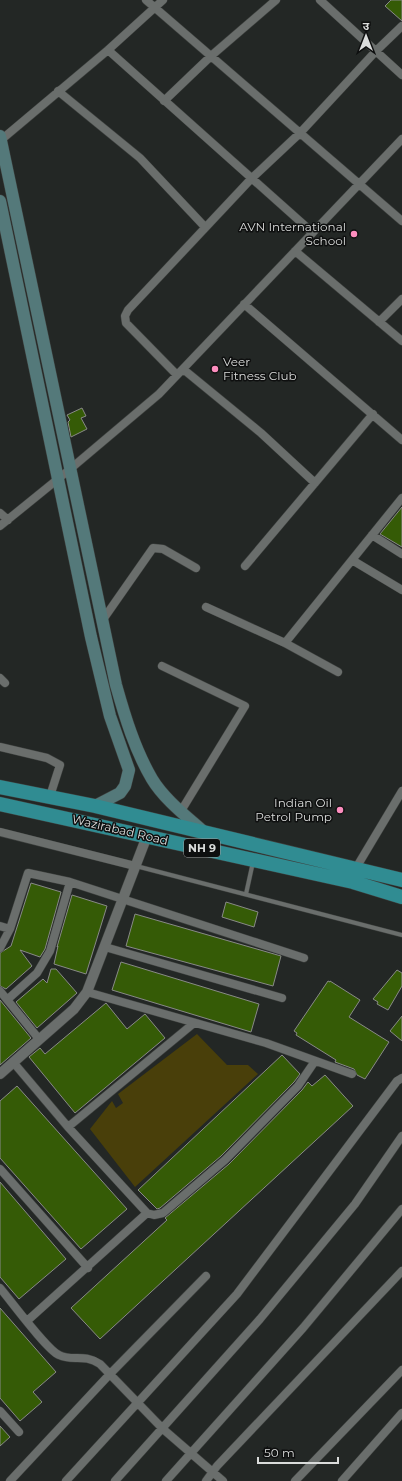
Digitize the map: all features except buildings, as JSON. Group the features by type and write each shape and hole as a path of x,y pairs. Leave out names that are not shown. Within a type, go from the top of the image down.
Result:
{"highway":[{"name":"Wazirabad Road","path":"0,787 95,806 402,880"},
{"name":"Wazirabad Road","path":"0,804 353,882 402,897"}],"main road":[{"path":"1,143 4,171 35,334 58,480 91,637 110,716 129,770 126,786 120,793 95,806"},
{"path":"0,200 69,470 121,704 141,758 152,780 181,811 204,832"}],"street":[{"path":"146,0 402,221"},
{"path":"1,143 58,91 108,50 163,0"},
{"path":"164,101 211,56 276,0"},
{"path":"320,0 402,75"},
{"path":"315,483 261,433 180,372 130,328 126,323 125,316 128,310 205,227 251,179 300,133 376,51 402,26"},
{"path":"108,50 312,232"},
{"path":"58,91 140,158 205,227"},
{"path":"0,526 58,480 159,394 402,139"},
{"path":"294,251 402,341"},
{"path":"379,322 402,299"},
{"path":"244,304 402,440"},
{"path":"245,566 373,414"},
{"path":"285,643 402,498"},
{"path":"0,513 8,520"},
{"path":"372,535 402,554"},
{"path":"102,621 153,548 163,549 196,568"},
{"path":"352,560 402,590"},
{"path":"206,607 285,643 338,672"},
{"path":"162,666 245,706 181,811"},
{"path":"0,747 47,758 60,766 50,796"},
{"path":"356,868 402,791"},
{"path":"0,832 135,866"},
{"path":"0,1074 74,1009 87,992 147,836"},
{"path":"0,948 10,929 28,872 70,882 304,958"},
{"path":"8,999 37,973 50,951 70,882"},
{"path":"0,926 10,929"},
{"path":"104,947 282,998"},
{"path":"0,991 8,999 39,1040"},
{"path":"87,992 266,1043 352,1074"},
{"path":"68,1127 194,1023"},
{"path":"13,1062 68,1127 146,1213 154,1215 163,1213 225,1160 298,1086 315,1061"},
{"path":"66,1481 237,1294 396,1081 402,1078"},
{"path":"115,1481 260,1319 354,1204 402,1136"},
{"path":"0,1170 88,1268"},
{"path":"166,1481 303,1328 402,1209"},
{"path":"27,1321 88,1268 146,1213"},
{"path":"206,1481 402,1271"},
{"path":"10,1481 109,1375 206,1276"},
{"path":"0,1288 55,1353 60,1356 92,1359 100,1364 163,1429 222,1481"},
{"path":"295,1481 402,1370"},
{"path":"0,1411 19,1432"},
{"path":"342,1481 402,1413"}],"lane":[{"path":"246,894 253,860"},
{"path":"135,866 402,935"}],"shaded area":[{"path":"197,1034 227,1065 248,1065 258,1074 135,1187 90,1129 112,1101 116,1108 123,1103 118,1094"}],"place":[{"name":"AVN International School","path":"354,234"},
{"name":"Veer Fitness Club","path":"215,369"},
{"name":"Indian Oil Petrol Pump","path":"340,810"}]}
